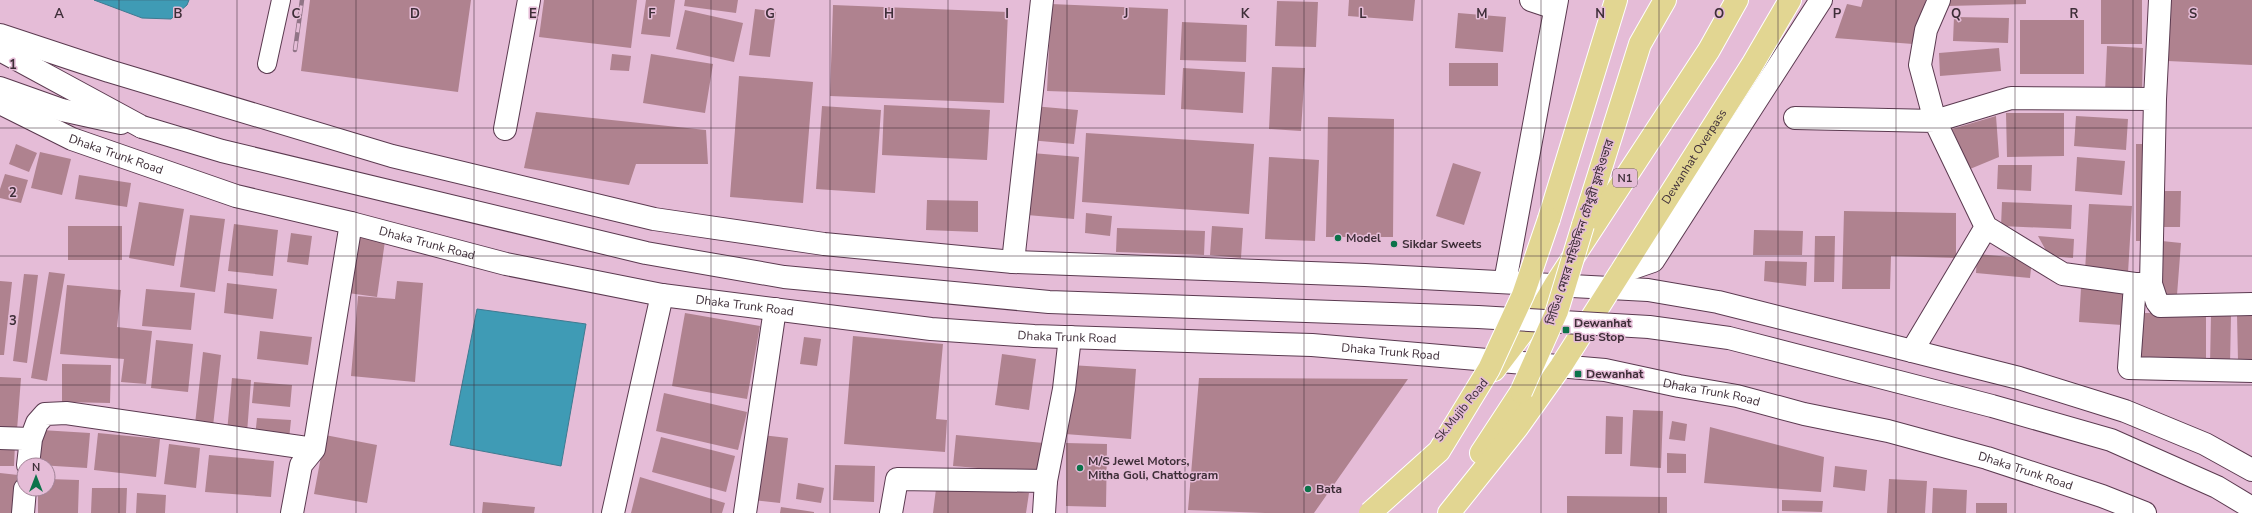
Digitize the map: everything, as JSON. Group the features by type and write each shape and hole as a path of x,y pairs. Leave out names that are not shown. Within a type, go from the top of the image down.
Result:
{"highway":[{"path":"1370,513 1439,451 1489,369 1523,295 1547,226 1616,0"},
{"name":"সিডিএ মেয়র মহিউদ্দিন চৌধুরী ফ্লাইওভার","path":"1435,513 1460,485 1521,392 1557,311 1640,44 1665,0"},
{"name":"N1","path":"1555,285 1709,50 1737,0"},
{"name":"Dewanhat Overpass","path":"1561,366 1597,312 1752,65 1790,0"},
{"name":"Sk.Mujib Road","path":"1379,513 1501,361 1542,307 1555,285"},
{"path":"1449,513 1517,428 1561,366"}],"main road":[{"path":"504,129 529,0"},
{"path":"1013,262 1042,0"},
{"path":"1505,282 1556,4 1531,0"},
{"path":"1617,280 1653,261 1821,0"},
{"path":"1939,0 1926,30 1920,65 1935,121 1986,227 2063,274 2143,284 2160,306 2252,304"},
{"path":"2160,0 2143,284 2129,368 2252,371"},
{"path":"0,35 109,71 392,156 654,219 824,244 1013,262 1555,285 1617,280 1648,290 1718,302 2019,378 2125,411 2205,444 2252,470"},
{"name":"Dhaka Trunk Road","path":"0,50 142,127"},
{"name":"Dhaka Trunk Road","path":"0,88 62,110 142,127 222,151 646,252 784,277 1050,302 1478,317 1649,327 1729,338 1992,406 2111,440 2217,487 2252,508"},
{"path":"1795,118 1935,121 2010,98 2155,99"},
{"name":"Dhaka Trunk Road","path":"0,103 72,138 236,196 351,223 506,264 662,295 931,328 1070,337 1312,346 1605,370 1679,386 1738,396 1804,414 1888,431 1987,458 2102,496 2145,513"},
{"path":"292,513 301,465 314,449 351,223"},
{"path":"1912,351 1986,227"},
{"path":"613,513 662,295"},
{"path":"745,513 775,309"},
{"path":"1044,513 1046,480 1064,389 1070,337"},
{"path":"29,457 31,439 37,423 45,414 66,413 314,449"},
{"path":"0,438 31,439"},
{"path":"892,513 897,479 1046,480"},
{"path":"23,513 24,497"}],"lane":[{"path":"267,64 281,0"}],"water":[{"path":"94,0 189,0 187,5 171,19 142,18"},
{"path":"477,309 586,324 561,466 450,445"}],"building":[{"path":"310,0 471,0 458,92 301,71"},
{"path":"544,0 637,0 631,48 539,37"},
{"path":"646,0 675,0 670,37 641,34"},
{"path":"685,0 738,0 736,13 684,6"},
{"path":"1349,0 1415,0 1413,21 1348,16"},
{"path":"1863,0 1926,0 1913,44 1835,38 1847,4 1861,7"},
{"path":"1948,0 2026,0 2026,4 1948,6"},
{"path":"2101,0 2142,0 2142,44 2101,44"},
{"path":"2171,0 2252,0 2252,65 2168,61"},
{"path":"1277,1 1318,2 1316,47 1275,46"},
{"path":"1051,4 1168,9 1165,95 1047,91"},
{"path":"833,5 1008,12 1004,103 830,96"},
{"path":"755,9 776,12 770,57 749,55"},
{"path":"685,10 743,23 734,62 676,49"},
{"path":"1458,13 1506,17 1503,52 1455,48"},
{"path":"1954,17 2009,18 2008,43 1953,41"},
{"path":"2020,20 2084,20 2084,74 2020,74"},
{"path":"1182,22 1247,25 1246,62 1180,60"},
{"path":"2107,46 2143,48 2142,94 2105,93"},
{"path":"1999,48 2001,71 1940,76 1939,53"},
{"path":"612,54 631,56 629,71 610,70"},
{"path":"651,54 713,64 705,113 643,103"},
{"path":"1449,63 1498,63 1498,86 1449,86"},
{"path":"1272,67 1305,68 1301,131 1269,129"},
{"path":"1183,68 1245,72 1243,113 1181,109"},
{"path":"739,76 813,82 803,203 730,197"},
{"path":"884,105 990,110 987,160 882,155"},
{"path":"822,106 881,110 875,193 816,189"},
{"path":"1033,106 1078,110 1074,144 1029,140"},
{"path":"536,112 706,130 708,164 636,164 629,185 524,168"},
{"path":"2006,113 2064,113 2064,156 2007,157"},
{"path":"1996,116 1999,157 1970,169 1952,129"},
{"path":"2076,116 2128,119 2126,150 2074,146"},
{"path":"1328,117 1394,119 1393,237 1326,237"},
{"path":"1086,133 1254,144 1249,214 1082,202"},
{"path":"16,144 37,153 29,172 9,164"},
{"path":"2136,144 2148,144 2148,241 2136,241"},
{"path":"40,152 71,159 62,195 31,188"},
{"path":"1032,153 1079,157 1074,219 1027,215"},
{"path":"1269,157 1319,160 1315,241 1265,239"},
{"path":"2077,157 2125,161 2122,195 2075,191"},
{"path":"1453,163 1481,172 1464,225 1436,216"},
{"path":"1998,165 2032,165 2031,191 1997,189"},
{"path":"5,174 28,180 21,203 0,198 0,189"},
{"path":"79,175 131,183 127,207 75,199"},
{"path":"2164,191 2181,191 2180,227 2162,227"},
{"path":"927,200 978,201 978,232 926,230"},
{"path":"139,202 184,209 174,266 129,258"},
{"path":"2002,202 2072,205 2071,229 2001,226"},
{"path":"2089,204 2132,206 2128,273 2085,271"},
{"path":"1844,211 1956,213 1956,258 1891,256 1890,289 1842,289"},
{"path":"1086,213 1112,216 1110,236 1085,233"},
{"path":"190,215 225,219 215,292 180,287"},
{"path":"234,224 278,230 273,276 228,271"},
{"path":"68,226 122,226 122,260 68,260"},
{"path":"1212,226 1243,228 1241,258 1210,255"},
{"path":"1117,228 1205,231 1204,255 1116,252"},
{"path":"1754,230 1803,231 1802,255 1753,255"},
{"path":"291,233 312,236 308,265 287,262"},
{"path":"1815,236 1835,236 1834,282 1814,282"},
{"path":"2038,236 2074,239 2073,258 2049,256"},
{"path":"356,237 385,241 377,297 348,293"},
{"path":"2162,241 2181,243 2177,295 2158,293"},
{"path":"1977,254 2032,259 2030,278 1976,273"},
{"path":"1765,261 1807,262 1806,286 1764,281"},
{"path":"49,272 65,274 47,381 31,378"},
{"path":"24,274 38,275 27,363 13,361"},
{"path":"0,281 12,282 4,355 0,355"},
{"path":"397,281 423,283 415,382 351,376 358,296 395,299"},
{"path":"227,283 277,289 273,319 224,313"},
{"path":"67,285 121,290 117,327 152,331 146,384 121,382 124,359 60,354"},
{"path":"2081,288 2124,291 2122,325 2079,322"},
{"path":"146,289 195,293 191,330 142,326"},
{"path":"685,313 760,326 747,399 672,386"},
{"path":"2135,313 2206,313 2206,362 2135,362"},
{"path":"2237,315 2252,315 2252,361 2238,361"},
{"path":"2211,316 2231,316 2230,365 2210,365"},
{"path":"260,331 312,337 308,365 257,359"},
{"path":"853,336 943,344 936,419 947,420 945,452 844,444"},
{"path":"804,337 821,339 817,366 800,364"},
{"path":"156,340 193,344 188,392 151,388"},
{"path":"203,352 221,355 213,426 195,424"},
{"path":"1002,354 1036,359 1029,410 995,405"},
{"path":"62,364 111,365 110,403 62,402"},
{"path":"1070,365 1136,369 1131,439 1065,434"},
{"path":"0,377 21,378 17,430 0,428"},
{"path":"232,378 251,380 247,433 227,432"},
{"path":"1199,378 1408,379 1314,513 1265,513 1188,510"},
{"path":"254,382 292,385 290,407 252,403"},
{"path":"664,393 747,412 738,450 656,431"},
{"path":"1633,410 1663,411 1661,468 1630,466"},
{"path":"1606,416 1623,417 1622,454 1605,454"},
{"path":"257,418 291,420 289,439 255,437"},
{"path":"1672,421 1687,424 1685,441 1669,439"},
{"path":"1710,427 1824,457 1821,492 1704,483"},
{"path":"41,430 90,433 87,468 56,466 56,457 39,457"},
{"path":"98,433 160,439 156,477 94,470"},
{"path":"325,435 377,445 367,503 314,494"},
{"path":"762,435 788,438 780,503 753,500"},
{"path":"956,435 1044,443 1041,473 953,466"},
{"path":"661,437 735,456 726,492 652,472"},
{"path":"0,443 15,444 14,466 0,466"},
{"path":"1066,443 1107,444 1106,507 1066,506"},
{"path":"169,444 200,448 196,488 164,484"},
{"path":"1667,453 1686,454 1686,473 1667,473"},
{"path":"209,455 274,461 271,497 205,492"},
{"path":"835,465 875,466 874,502 833,500"},
{"path":"1835,466 1867,470 1865,491 1833,487"},
{"path":"0,473 16,475 14,513 0,513"},
{"path":"640,477 725,503 722,513 631,513"},
{"path":"56,479 79,480 78,513 38,513 38,497 56,497"},
{"path":"1889,479 1927,481 1925,513 1887,513"},
{"path":"937,481 1029,493 1026,513 933,513"},
{"path":"798,483 824,488 821,503 796,499"},
{"path":"92,488 127,488 126,513 91,513"},
{"path":"1933,488 1967,490 1966,513 1932,513"},
{"path":"137,493 166,495 165,513 136,513"},
{"path":"1567,496 1667,497 1667,513 1567,513"},
{"path":"1782,500 1823,501 1822,512 1782,511"},
{"path":"483,502 535,507 534,513 482,513"},
{"path":"1976,503 2007,503 2007,513 1976,513"},
{"path":"781,507 814,512 814,513 780,513"}],"railway":[{"path":"295,50 302,0"}],"place":[{"name":"Model","path":"1338,238"},
{"name":"Sikdar Sweets","path":"1394,244"},
{"name":"Dewanhat Bus Stop","path":"1566,330"},
{"name":"Dewanhat","path":"1578,374"},
{"name":"M/S Jewel Motors, Mitha Goli, Chattogram","path":"1080,468"},
{"name":"Bata","path":"1308,489"}]}
